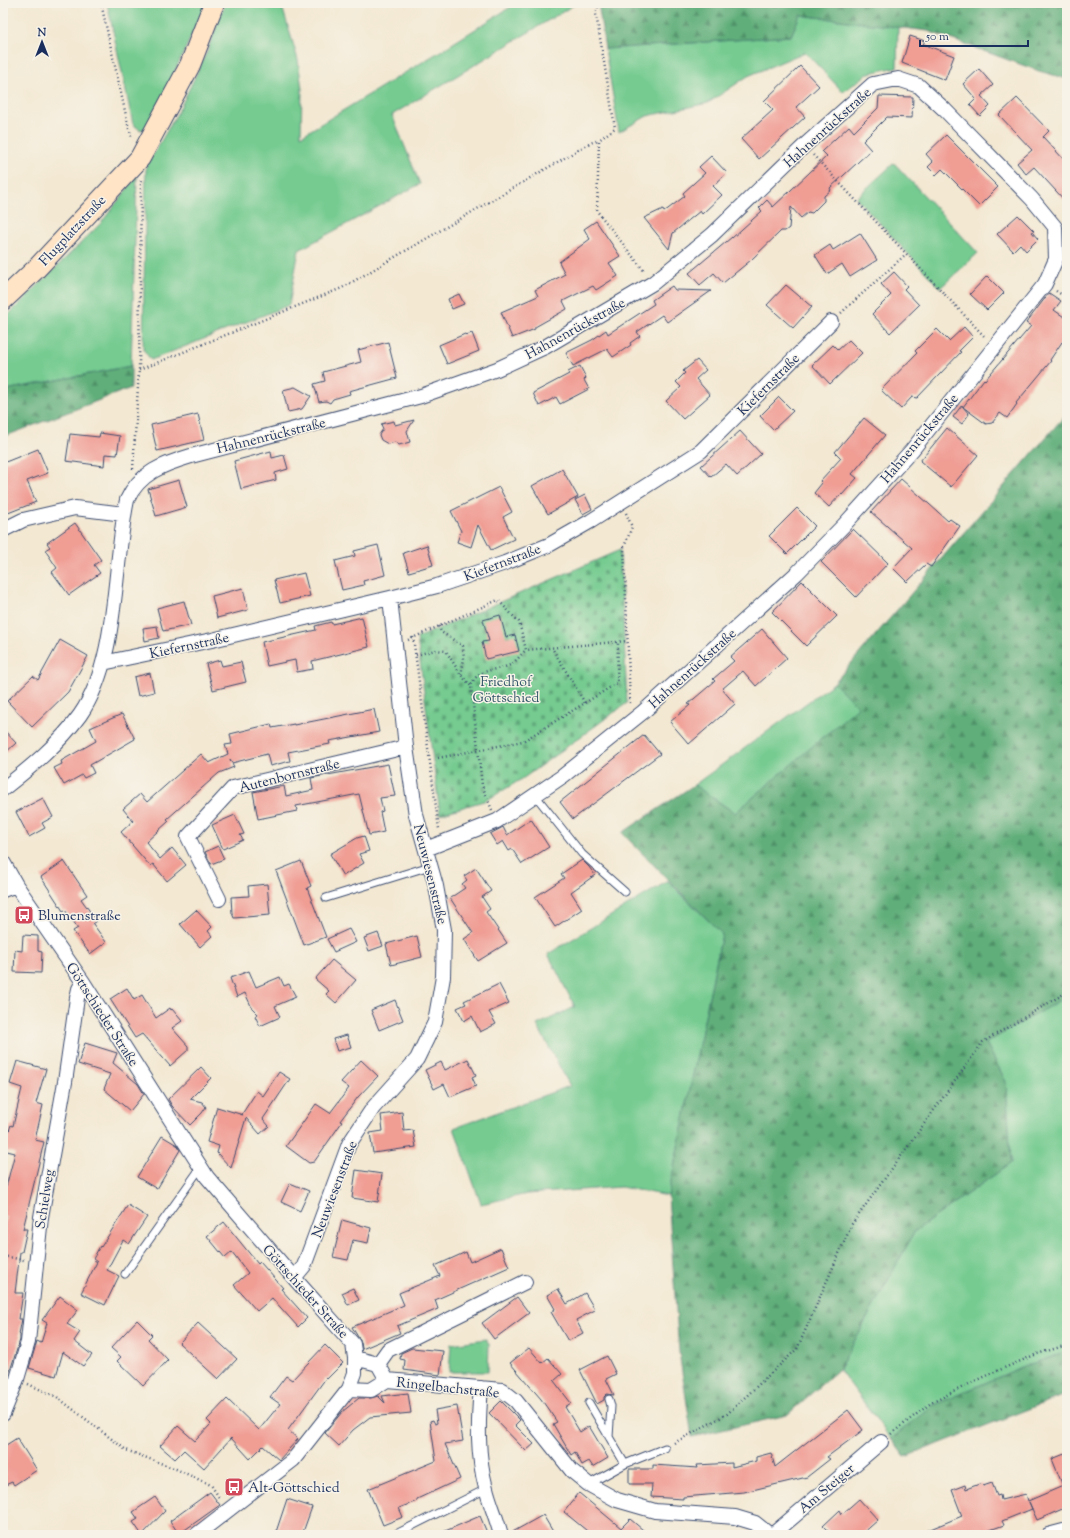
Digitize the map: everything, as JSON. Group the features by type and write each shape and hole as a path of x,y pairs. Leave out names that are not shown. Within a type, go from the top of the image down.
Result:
{"street":[{"name":"Flugplatzstraße","path":"3,300 36,269 140,158 190,65 214,3"},
{"name":"Hahnenrückstraße","path":"3,789 51,748 81,714 90,697 103,663 113,604 126,500 131,490 152,471 167,463 191,456 421,396 497,369 545,347 653,283 712,235 804,146 873,84 898,79 919,86 951,116 1022,188 1055,227 1056,259 1045,284 912,450 844,525 796,574 643,712 563,776 497,821 426,849"},
{"name":"Kiefernstraße","path":"103,663 212,640 437,586 506,563 549,545 622,502 700,451 831,322"},
{"path":"3,530 23,520 75,508 124,514"},
{"name":"Neuwiesenstraße","path":"294,1278 304,1266 349,1144 373,1108 417,1059 435,1022 443,977 444,930 436,886 416,815 406,747 390,598"},
{"name":"Autenbornstraße","path":"219,899 188,837 233,788 406,747"},
{"name":"Göttschieder Straße","path":"3,862 16,885 83,982 207,1178 353,1344 355,1373 349,1389 293,1460 196,1535"},
{"path":"3,890 16,885"},
{"name":"Schielweg","path":"3,1414 17,1379 28,1342 35,1263 45,1186 65,1082 77,998 79,989 83,982"},
{"path":"355,1358 378,1364 388,1350 525,1282"},
{"name":"Ringelbachstraße","path":"378,1364 387,1380"},
{"name":"Ringelbachstraße","path":"349,1389 371,1390 387,1380 502,1390 516,1401 572,1471 588,1484 617,1500 655,1511 735,1517 755,1523 771,1535"},
{"path":"480,1388 478,1440 480,1462 486,1489 501,1535"},
{"name":"Am Steiger","path":"771,1535 881,1442"},
{"path":"1048,1535 1067,1530"}],"lane":[{"path":"535,795 582,854 625,892"},
{"path":"326,898 430,866"},
{"path":"125,1274 201,1167"},
{"path":"609,1399 611,1406 609,1437"},
{"path":"589,1403 625,1464"},
{"path":"588,1484 625,1464 665,1448"},
{"path":"394,1535 486,1489"}],"path":[{"path":"101,3 128,129 140,158 142,176 139,370 131,490"},
{"path":"139,370 342,288 599,140 615,128 596,14 598,3"},
{"path":"599,140 597,211 653,283"},
{"path":"804,146 994,347"},
{"path":"831,322 906,254"},
{"path":"622,502 632,527 624,547 630,704 624,708"},
{"path":"394,645 498,600 520,622 526,650"},
{"path":"439,626 441,632 463,646 464,659 461,675"},
{"path":"413,637 441,843"},
{"path":"497,821 482,784 471,686 474,678 480,674 512,665 526,650 627,641"},
{"path":"438,758 523,741 617,683 618,642"},
{"path":"552,648 585,703"},
{"path":"416,655 435,650 446,651 461,675 471,686"},
{"path":"665,1448 727,1414 797,1349 852,1224 983,1042 1067,992"},
{"path":"3,1256 35,1263"},
{"path":"881,1442 931,1403 983,1377 1037,1354 1067,1345"},
{"path":"17,1379 57,1397 126,1450 176,1469 211,1485 228,1510"}],"green space":[{"path":"107,3 207,3 148,128 140,130 133,124"},
{"path":"225,3 281,3 298,60 302,89 301,136 517,3 577,3 392,115 420,184 299,250 289,305 151,360 143,349 146,167 179,110 207,52"},
{"path":"598,3 1067,3 1067,79 1039,71 928,31 800,15 791,36 605,49"},
{"path":"799,15 898,27 897,67 869,73 843,92 805,52 748,76 708,103 647,116 619,132 605,49 791,36"},
{"path":"894,163 978,253 940,288 856,198"},
{"path":"137,176 131,366 11,389 3,393 3,320 101,223"},
{"path":"131,366 131,388 3,437 3,393 11,389"},
{"path":"1067,413 1067,996 986,1043 1006,1082 1011,1163 915,1231 839,1369 787,1415 692,1437 679,1352 668,1196 722,934 622,833 694,785 735,813 858,707 834,683"},
{"name":"Friedhof Göttschied","path":"620,550 627,703 525,777 487,800 440,814 417,638"},
{"path":"834,683 859,707 735,813 694,785"},
{"path":"668,881 722,934 668,1196 621,1187 527,1194 481,1204 454,1128 570,1086 537,1025 575,1007 548,954"},
{"path":"1067,996 1067,1352 1022,1367 932,1406 891,1439 839,1369 915,1231 1011,1163 1006,1082 986,1043"},
{"path":"486,1339 489,1344 488,1372 449,1372 451,1344"},
{"path":"1067,1352 1067,1394 905,1457 891,1439 932,1406 1022,1367"}],"building":[{"path":"910,36 925,41 923,44 954,56 945,80 902,63"},
{"path":"800,66 819,86 796,107 805,117 759,159 741,139 773,110 764,101"},
{"path":"979,69 993,85 981,96 990,106 980,116 970,105 976,99 963,84"},
{"path":"879,96 913,97 912,118 887,117 863,141 871,150 830,188 831,190 824,196 824,201 812,213 808,212 801,218 791,207 789,228 785,231 781,231 751,260 723,283 714,273 700,285 689,273 762,211 759,208 767,200 773,207 827,156 822,151 849,126 854,132 878,108"},
{"path":"1017,98 1049,131 1043,137 1067,163 1067,203 1034,167 1026,174 1017,163 1032,150 999,115"},
{"path":"946,135 998,187 979,206 942,169 936,175 928,167 933,162 926,154"},
{"path":"711,156 727,173 713,186 722,195 702,214 700,211 673,233 669,249 644,218 663,209 664,212 685,196 683,193 705,173 699,167"},
{"path":"1018,215 1034,231 1032,232 1038,239 1026,251 1020,244 1013,251 997,234"},
{"path":"596,221 620,256 609,263 618,276 596,290 593,286 563,301 567,309 535,327 535,329 512,338 501,312 538,296 535,290 565,274 559,262 590,239 584,229"},
{"path":"860,233 877,260 850,277 842,264 827,274 815,255 830,245 833,250"},
{"path":"894,272 907,286 904,289 919,305 890,333 872,314 891,295 881,284"},
{"path":"987,276 1004,293 987,310 970,294"},
{"path":"786,285 812,307 793,328 767,305"},
{"path":"672,286 675,290 711,291 667,322 662,315 637,332 640,336 630,343 631,345 613,357 607,349 573,366 566,353 592,340 606,330 608,334 654,304 652,300"},
{"path":"1049,293 1061,301 1054,310 1067,319 1067,346 1062,342 1050,360 1051,361 1016,403 1017,404 1007,418 1000,413 992,423 986,424 963,407 984,379 985,380 1031,326 1026,323"},
{"path":"459,294 464,304 452,309 448,299"},
{"path":"964,327 973,337 959,351 961,352 917,398 912,397 901,409 881,390 917,353 915,351 937,329 949,341"},
{"path":"472,333 479,351 447,364 439,345 465,334"},
{"path":"849,340 862,353 830,384 812,365 833,345 838,350"},
{"path":"388,342 397,378 349,391 350,394 333,399 330,403 326,401 319,402 314,384 325,381 323,372 361,362 358,350"},
{"path":"697,360 706,370 696,379 710,395 683,419 666,401 681,387 676,382 685,373 683,371"},
{"path":"580,366 586,378 584,380 589,389 560,404 556,397 539,406 533,393 569,374 568,372"},
{"path":"295,387 311,396 302,409 288,412 283,390"},
{"path":"779,397 793,411 773,430 760,416"},
{"path":"962,405 969,414 962,424 953,417"},
{"path":"198,414 204,440 157,451 151,425"},
{"path":"864,418 885,435 852,474 857,478 829,507 814,493 822,483 820,481 841,458 835,452"},
{"path":"414,420 407,431 410,442 399,445 395,442 388,444 381,440 379,435 383,429 381,424 394,421 395,425"},
{"path":"947,428 978,455 951,487 920,461"},
{"path":"740,431 761,454 737,476 726,464 711,477 701,466"},
{"path":"100,433 120,436 117,455 105,454 104,466 66,461 70,434 99,437"},
{"path":"38,449 48,473 27,481 36,502 3,515 3,463"},
{"path":"271,451 272,458 284,455 288,469 275,473 276,480 241,489 234,461"},
{"path":"562,469 578,497 548,514 532,486"},
{"path":"901,479 948,521 950,519 960,526 931,567 926,564 907,582 893,568 912,548 871,512"},
{"path":"179,480 187,507 156,516 148,489"},
{"path":"499,487 512,512 503,517 514,539 491,550 478,525 471,547 457,542 461,531 451,511"},
{"path":"585,495 592,509 583,514 575,500"},
{"path":"797,508 815,526 787,554 769,536"},
{"path":"75,523 101,560 94,565 100,573 69,595 52,572 57,568 45,550 50,547 47,543"},
{"path":"853,529 888,563 856,597 821,562"},
{"path":"378,545 385,575 363,581 364,585 342,590 335,561 355,556 354,551"},
{"path":"427,545 433,565 409,572 403,553"},
{"path":"304,573 310,596 280,603 274,580"},
{"path":"802,581 837,616 806,646 772,612"},
{"path":"243,588 248,610 217,618 212,596"},
{"path":"184,601 191,625 163,631 157,608"},
{"path":"500,615 506,637 515,635 519,651 486,659 482,642 489,641 483,620"},
{"path":"362,617 369,647 312,661 313,669 297,672 295,660 267,666 262,642 316,630 315,626 331,622 332,624"},
{"path":"157,626 159,638 145,641 143,628"},
{"path":"762,629 787,658 756,686 743,671 722,689 735,704 689,744 670,722 715,681 713,679 734,661 730,657"},
{"path":"60,640 88,656 68,692 32,727 7,701 33,676 38,680"},
{"path":"220,660 222,666 241,662 246,682 213,690 206,664"},
{"path":"150,673 154,692 138,696 134,677"},
{"path":"374,709 379,732 329,741 330,744 288,752 290,761 270,766 267,754 232,763 234,767 219,773 167,819 169,821 146,842 160,859 172,848 186,865 167,881 153,864 150,866 121,832 133,821 123,809 140,794 147,802 201,754 209,763 228,754 225,745 232,744 230,734 271,724 272,728 294,725"},
{"path":"122,714 135,739 90,765 94,773 84,778 82,775 64,785 54,768 62,764 61,761 96,741 90,728"},
{"path":"3,729 16,743 3,755"},
{"path":"644,735 660,754 573,819 560,802"},
{"path":"388,764 395,796 380,798 383,811 380,812 384,832 369,835 359,794 296,806 297,811 258,819 253,792 284,786 286,796 313,790 311,778"},
{"path":"43,798 53,817 42,823 45,828 29,837 16,812"},
{"path":"235,815 244,834 240,835 243,840 223,849 212,825"},
{"path":"531,819 549,847 522,864 512,849 509,851 503,841 497,845 490,834 503,827 507,835"},
{"path":"364,836 369,851 359,854 364,863 343,876 330,854 357,838"},
{"path":"218,846 224,859 211,864 205,852"},
{"path":"582,860 595,875 571,892 582,909 555,927 535,897 564,878 561,874"},
{"path":"64,861 87,895 81,899 97,921 93,924 106,942 90,954 73,931 78,928 65,910 63,911 41,877"},
{"path":"301,861 311,886 307,888 326,937 304,945 276,871"},
{"path":"476,868 491,891 482,897 490,909 486,912 507,943 478,961 464,939 473,933 450,898 465,888 462,884 467,880 464,876"},
{"path":"267,884 270,915 234,918 232,913 231,897 249,896 248,886"},
{"path":"196,910 212,927 208,931 212,936 200,947 180,924"},
{"path":"349,929 356,942 334,952 327,939"},
{"path":"378,933 383,946 369,951 364,938"},
{"path":"23,935 38,936 38,951 42,952 41,973 14,972 15,950 22,951"},
{"path":"417,936 422,957 391,965 386,944"},
{"path":"332,960 356,980 336,1003 326,994 329,991 315,979"},
{"path":"249,971 256,987 280,977 284,986 289,984 296,997 275,1006 280,1017 260,1026 255,1016 258,1014 252,1008 245,993 237,997 230,978"},
{"path":"499,984 509,1003 489,1012 496,1024 480,1032 472,1016 464,1021 457,1008 466,1004 464,1001"},
{"path":"127,988 134,1000 142,995 156,1018 170,1008 182,1021 172,1028 188,1046 188,1050 170,1066 142,1034 135,1038 110,999"},
{"path":"395,1000 403,1020 379,1030 371,1010"},
{"path":"347,1035 351,1047 337,1051 333,1039"},
{"path":"85,1043 117,1053 113,1063 138,1084 144,1094 130,1111 104,1089 110,1074 78,1064"},
{"path":"468,1059 476,1075 472,1077 476,1086 450,1097 444,1084 434,1089 425,1070 441,1062 445,1070"},
{"path":"361,1060 378,1076 358,1097 340,1121 342,1122 314,1162 309,1163 286,1146 316,1104 330,1113 349,1088 341,1082"},
{"path":"17,1061 46,1069 36,1103 43,1105 35,1140 44,1142 23,1229 27,1229 22,1252 20,1252 15,1293 23,1293 19,1319 22,1319 19,1334 20,1340 5,1386 3,1385 3,1230 6,1216 3,1216 3,1186 6,1187 15,1153 3,1150 3,1130 9,1131 11,1125 13,1126 22,1088 10,1084"},
{"path":"201,1067 211,1078 190,1099 202,1102 206,1107 190,1125 172,1106 168,1099"},
{"path":"279,1072 290,1079 263,1119 269,1126 260,1134 246,1118 231,1168 217,1153 219,1146 207,1142 217,1107 243,1115 242,1114 257,1091 263,1096"},
{"path":"402,1112 404,1131 413,1130 416,1147 373,1153 370,1133 383,1131 381,1115"},
{"path":"162,1136 177,1145 180,1150 157,1189 137,1177"},
{"path":"356,1170 382,1174 378,1202 352,1198"},
{"path":"290,1183 309,1191 300,1211 281,1202"},
{"path":"128,1205 147,1217 129,1244 123,1240 107,1270 119,1276 105,1305 81,1293 97,1262 93,1259"},
{"path":"342,1220 371,1228 368,1243 353,1240 348,1260 333,1257"},
{"path":"224,1222 258,1264 260,1262 283,1288 281,1289 307,1318 298,1327 272,1298 257,1311 234,1285 248,1273 232,1252 225,1258 207,1236"},
{"path":"501,1248 509,1267 435,1300 438,1309 397,1326 400,1333 362,1349 361,1342 352,1327 404,1305 399,1293 440,1276 435,1266 466,1252 470,1262"},
{"path":"353,1288 359,1300 348,1305 342,1293"},
{"path":"558,1289 567,1304 585,1293 595,1310 576,1320 583,1333 568,1341 551,1312 555,1309 547,1295"},
{"path":"60,1296 78,1310 67,1324 80,1332 74,1341 92,1355 83,1366 63,1352 56,1376 29,1368 37,1341 41,1343 47,1323 42,1320"},
{"path":"517,1297 529,1313 494,1339 482,1323"},
{"path":"137,1320 152,1335 148,1339 168,1360 143,1386 117,1361 121,1357 111,1348"},
{"path":"198,1323 237,1359 218,1379 179,1343"},
{"path":"325,1345 343,1363 327,1379 326,1378 288,1430 298,1439 279,1460 263,1446 250,1459 231,1438 204,1468 184,1450 175,1459 160,1446 178,1426 195,1441 211,1424 207,1420 227,1399 259,1430 280,1404 270,1397 286,1376 292,1380"},
{"path":"412,1348 443,1351 440,1375 404,1370 405,1360 400,1359 401,1353"},
{"path":"529,1348 542,1363 548,1358 562,1374 554,1381 571,1403 565,1407 580,1432 589,1426 608,1458 593,1467 589,1461 582,1465 575,1452 571,1455 553,1424 557,1422 541,1399 510,1363"},
{"path":"607,1356 616,1374 606,1379 614,1395 607,1394 604,1397 604,1400 597,1404 580,1370"},
{"path":"408,1393 411,1413 370,1417 353,1430 339,1446 325,1433 342,1412 359,1398 371,1398 378,1396 385,1403 382,1396"},
{"path":"501,1401 520,1420 515,1425 534,1444 526,1451 489,1413"},
{"path":"457,1406 463,1441 445,1444 460,1479 417,1499 417,1501 399,1508 403,1517 383,1525 368,1489 436,1461 430,1421 433,1420 435,1424 437,1423 435,1410"},
{"path":"848,1410 863,1430 827,1457 830,1459 807,1477 744,1492 683,1497 683,1499 651,1497 652,1484 629,1484 629,1469 653,1469 653,1465 698,1468 697,1465 732,1463 732,1467 756,1461 756,1457 771,1453 775,1467"},
{"path":"17,1438 37,1470 14,1485 12,1482 3,1486 3,1447"},
{"path":"1067,1453 1067,1507 1037,1520 1029,1502 1032,1509 1002,1521 1004,1525 976,1535 916,1535 962,1516 952,1490 965,1485 966,1489 982,1483 983,1486 992,1483 997,1496 1000,1495 1001,1500 1026,1494 1028,1501 1063,1486 1052,1459"},
{"path":"210,1492 220,1505 179,1534 170,1521"},
{"path":"579,1493 621,1528 630,1519 649,1535 592,1535 564,1512"},
{"path":"155,1497 165,1511 142,1535 133,1522 138,1519 133,1512"},
{"path":"287,1499 312,1507 302,1535 275,1535"},
{"path":"859,1499 878,1520 861,1535 832,1535 823,1526 840,1510 842,1514"},
{"path":"543,1515 555,1535 509,1535 509,1534"},
{"path":"480,1516 488,1535 436,1535"}],"place":[{"name":"Blumenstraße","path":"24,915"},
{"name":"Alt-Göttschied","path":"234,1487"}]}
